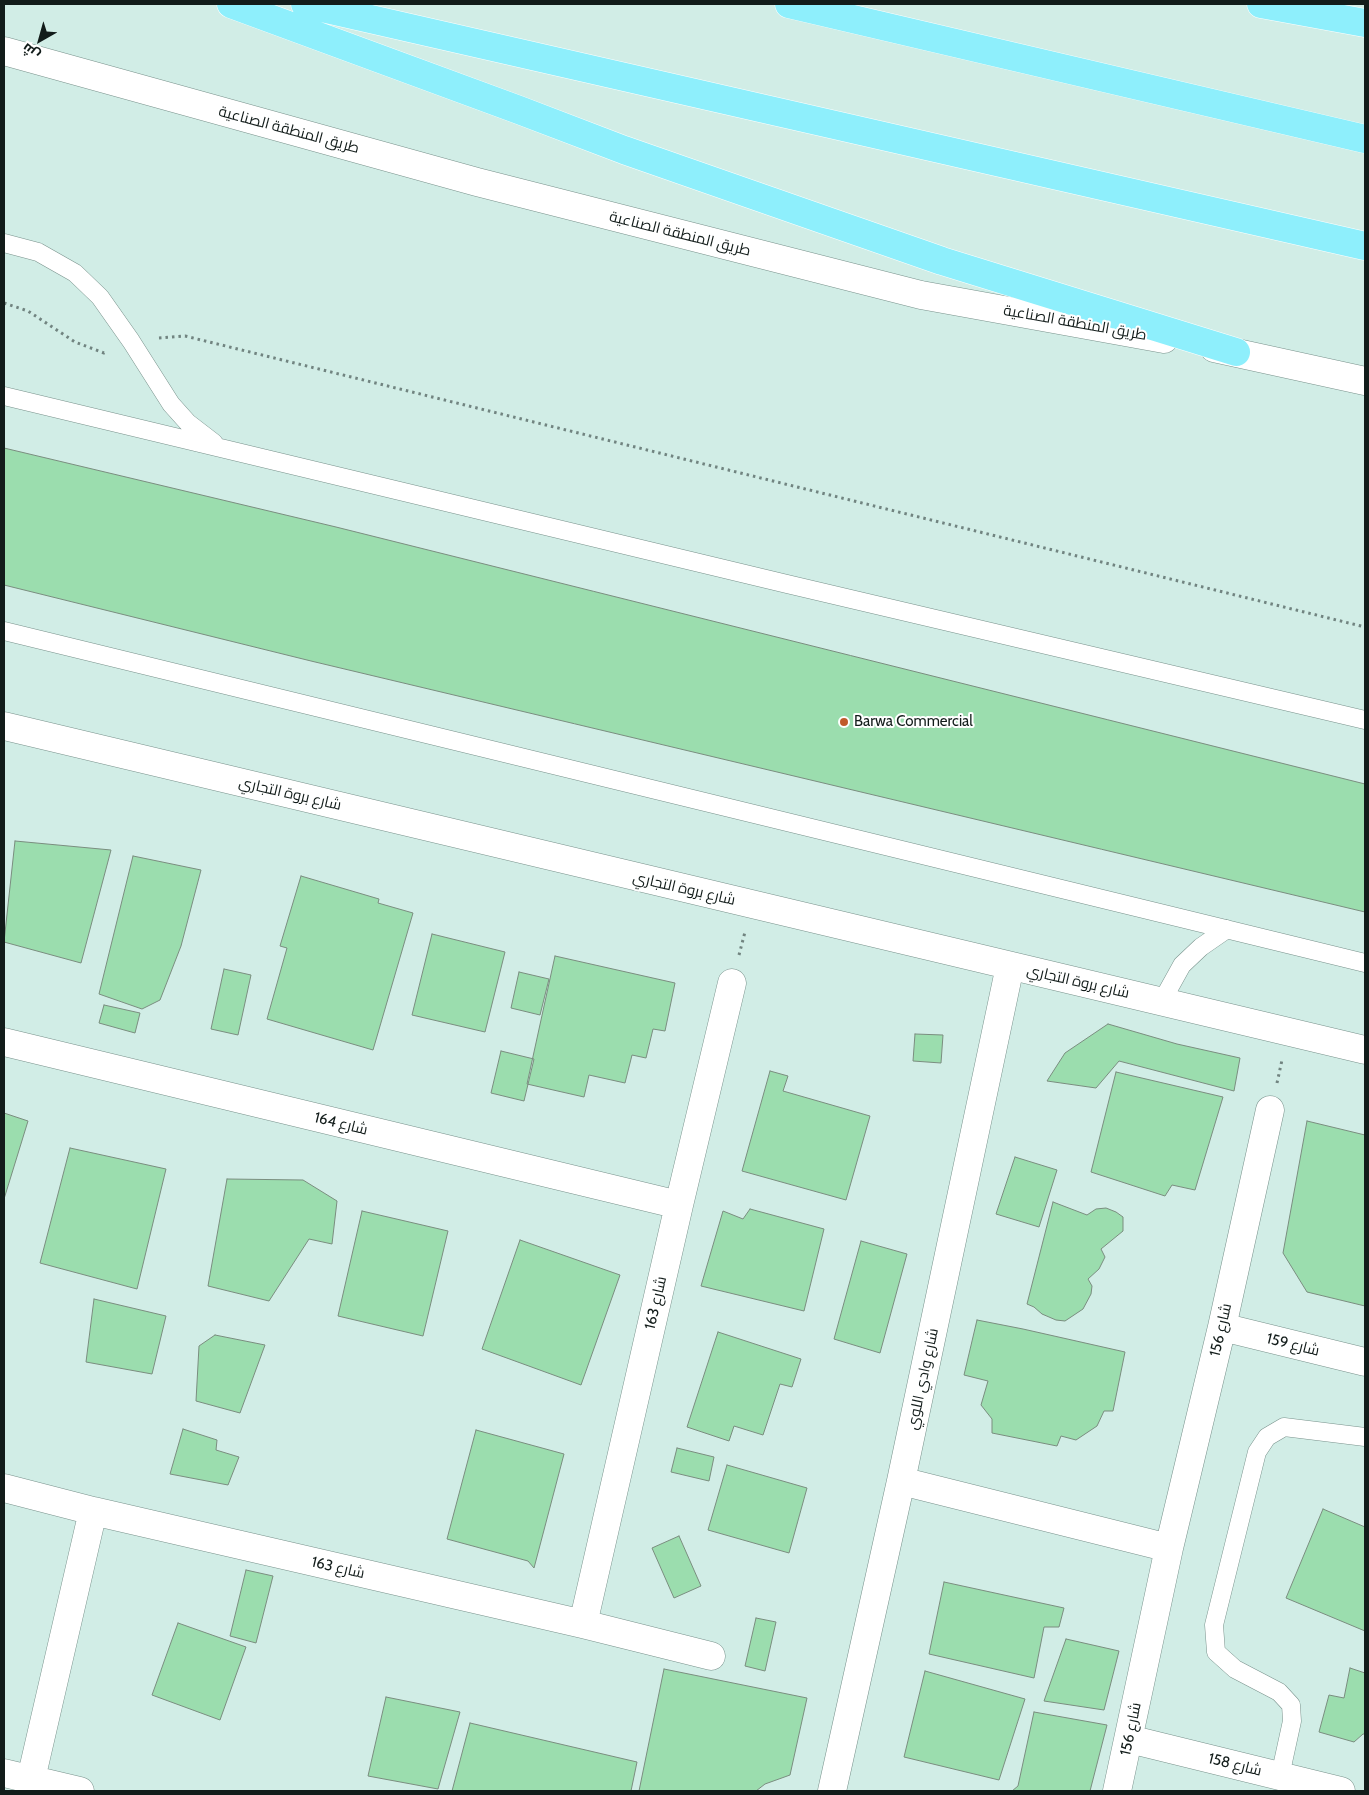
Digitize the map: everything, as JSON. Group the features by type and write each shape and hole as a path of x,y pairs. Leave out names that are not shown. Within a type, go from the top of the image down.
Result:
{"highway":[{"path":"231,4 624,150 942,261 1236,352"},
{"path":"305,4 1365,246"},
{"path":"790,4 1365,139"},
{"path":"1261,4 1365,22"}],"street":[{"path":"1296,4 1365,22"},
{"name":"طريق المنطقة الصناعية","path":"4,51 477,182 911,293 1236,352 1365,381"},
{"name":"شارع بروة التجاري","path":"4,726 1365,1050"},
{"name":"شارع وادي اللوي","path":"832,1791 901,1481 1010,966"},
{"name":"شارع 163","path":"583,1624 732,983"},
{"name":"شارع 164","path":"4,1042 679,1205"},
{"name":"شارع 156","path":"1117,1791 1169,1548 1222,1327 1270,1110"},
{"name":"شارع 159","path":"1222,1327 1365,1362"},
{"path":"901,1481 1169,1548"},
{"name":"شارع 163","path":"4,1488 93,1511 583,1624 711,1656"},
{"path":"31,1779 93,1511"},
{"name":"شارع 158","path":"1129,1739 1342,1791"},
{"path":"4,1772 80,1791"}],"lane":[{"path":"4,242 38,252 75,273 100,297 131,341 171,404 188,423 218,446"},
{"path":"4,396 777,582 1365,720"},
{"path":"4,631 1365,963"},
{"path":"1162,1001 1182,965 1201,947 1227,929"},
{"path":"1280,1776 1292,1721 1291,1705 1279,1692 1235,1669 1216,1652 1214,1625 1257,1452 1267,1437 1284,1427 1365,1437"}],"path":[{"path":"4,303 28,311 75,342 104,352 131,341 184,336 1365,627"},
{"path":"732,983 751,905"},
{"path":"1270,1110 1289,1032"}],"building":[{"name":"Barwa Commercial","path":"4,448 336,527 1365,784 1365,912 311,661 4,585"},
{"path":"15,841 111,850 81,963 4,942"},
{"path":"133,856 201,870 181,946 160,1000 142,1009 99,994"},
{"path":"301,876 379,899 378,903 413,913 373,1050 267,1019 287,948 280,946"},
{"path":"432,934 505,952 485,1032 412,1015"},
{"path":"555,956 675,983 665,1031 653,1029 646,1058 632,1055 625,1083 589,1075 584,1097 527,1084"},
{"path":"224,969 251,975 238,1035 211,1029"},
{"path":"519,972 549,979 540,1015 511,1008"},
{"path":"104,1005 140,1013 135,1033 99,1023"},
{"path":"1108,1024 1177,1044 1240,1058 1234,1091 1119,1061 1096,1088 1047,1081 1065,1053"},
{"path":"915,1034 943,1035 941,1063 913,1061"},
{"path":"501,1051 534,1059 524,1101 491,1093"},
{"path":"770,1071 788,1076 783,1091 870,1116 846,1200 742,1171"},
{"path":"1116,1072 1223,1097 1195,1190 1172,1185 1165,1196 1091,1172"},
{"path":"4,1113 28,1121 4,1199"},
{"path":"1307,1121 1365,1135 1365,1306 1307,1292 1283,1253"},
{"path":"70,1148 166,1169 137,1289 40,1263"},
{"path":"1015,1157 1057,1170 1039,1227 996,1214"},
{"path":"227,1179 303,1180 337,1201 332,1244 309,1239 269,1301 208,1286"},
{"path":"1053,1202 1087,1215 1096,1209 1106,1208 1123,1217 1123,1231 1101,1249 1105,1257 1099,1269 1088,1279 1092,1286 1091,1294 1083,1309 1065,1321 1056,1320 1042,1314 1027,1304"},
{"path":"750,1209 824,1229 804,1311 701,1286 723,1211 743,1219"},
{"path":"362,1211 448,1231 423,1336 338,1316"},
{"path":"520,1240 620,1275 581,1385 482,1349"},
{"path":"861,1241 907,1254 880,1353 834,1339"},
{"path":"94,1299 166,1316 152,1374 86,1362"},
{"path":"977,1320 1125,1352 1113,1411 1104,1411 1097,1426 1076,1440 1061,1436 1057,1446 992,1433 992,1419 981,1405 988,1381 964,1375"},
{"path":"718,1332 801,1359 792,1387 780,1384 763,1435 734,1426 729,1441 687,1427"},
{"path":"215,1335 265,1345 240,1413 196,1401 199,1346"},
{"path":"183,1429 217,1440 216,1450 239,1457 228,1485 170,1474"},
{"path":"476,1430 564,1454 534,1568 528,1561 447,1539"},
{"path":"677,1448 714,1457 709,1481 671,1472"},
{"path":"727,1465 807,1488 789,1553 708,1530"},
{"path":"1323,1509 1365,1527 1365,1631 1286,1598"},
{"path":"679,1536 701,1586 674,1598 652,1548"},
{"path":"246,1570 273,1576 256,1643 230,1636"},
{"path":"944,1582 1064,1608 1059,1627 1044,1627 1034,1678 929,1654"},
{"path":"756,1618 776,1622 765,1671 745,1666"},
{"path":"178,1623 246,1647 220,1720 152,1695"},
{"path":"1066,1639 1119,1651 1104,1710 1044,1701"},
{"path":"1350,1668 1365,1673 1365,1734 1354,1742 1319,1732 1329,1695 1344,1698"},
{"path":"664,1669 807,1698 790,1775 765,1784 756,1791 639,1791"},
{"path":"925,1671 1025,1699 999,1780 904,1757"},
{"path":"386,1697 460,1712 438,1789 368,1776"},
{"path":"1034,1712 1107,1725 1090,1791 1012,1791 1018,1786"},
{"path":"470,1723 637,1762 631,1791 452,1791"}],"place":[{"name":"Barwa Commercial","path":"844,722"}]}
